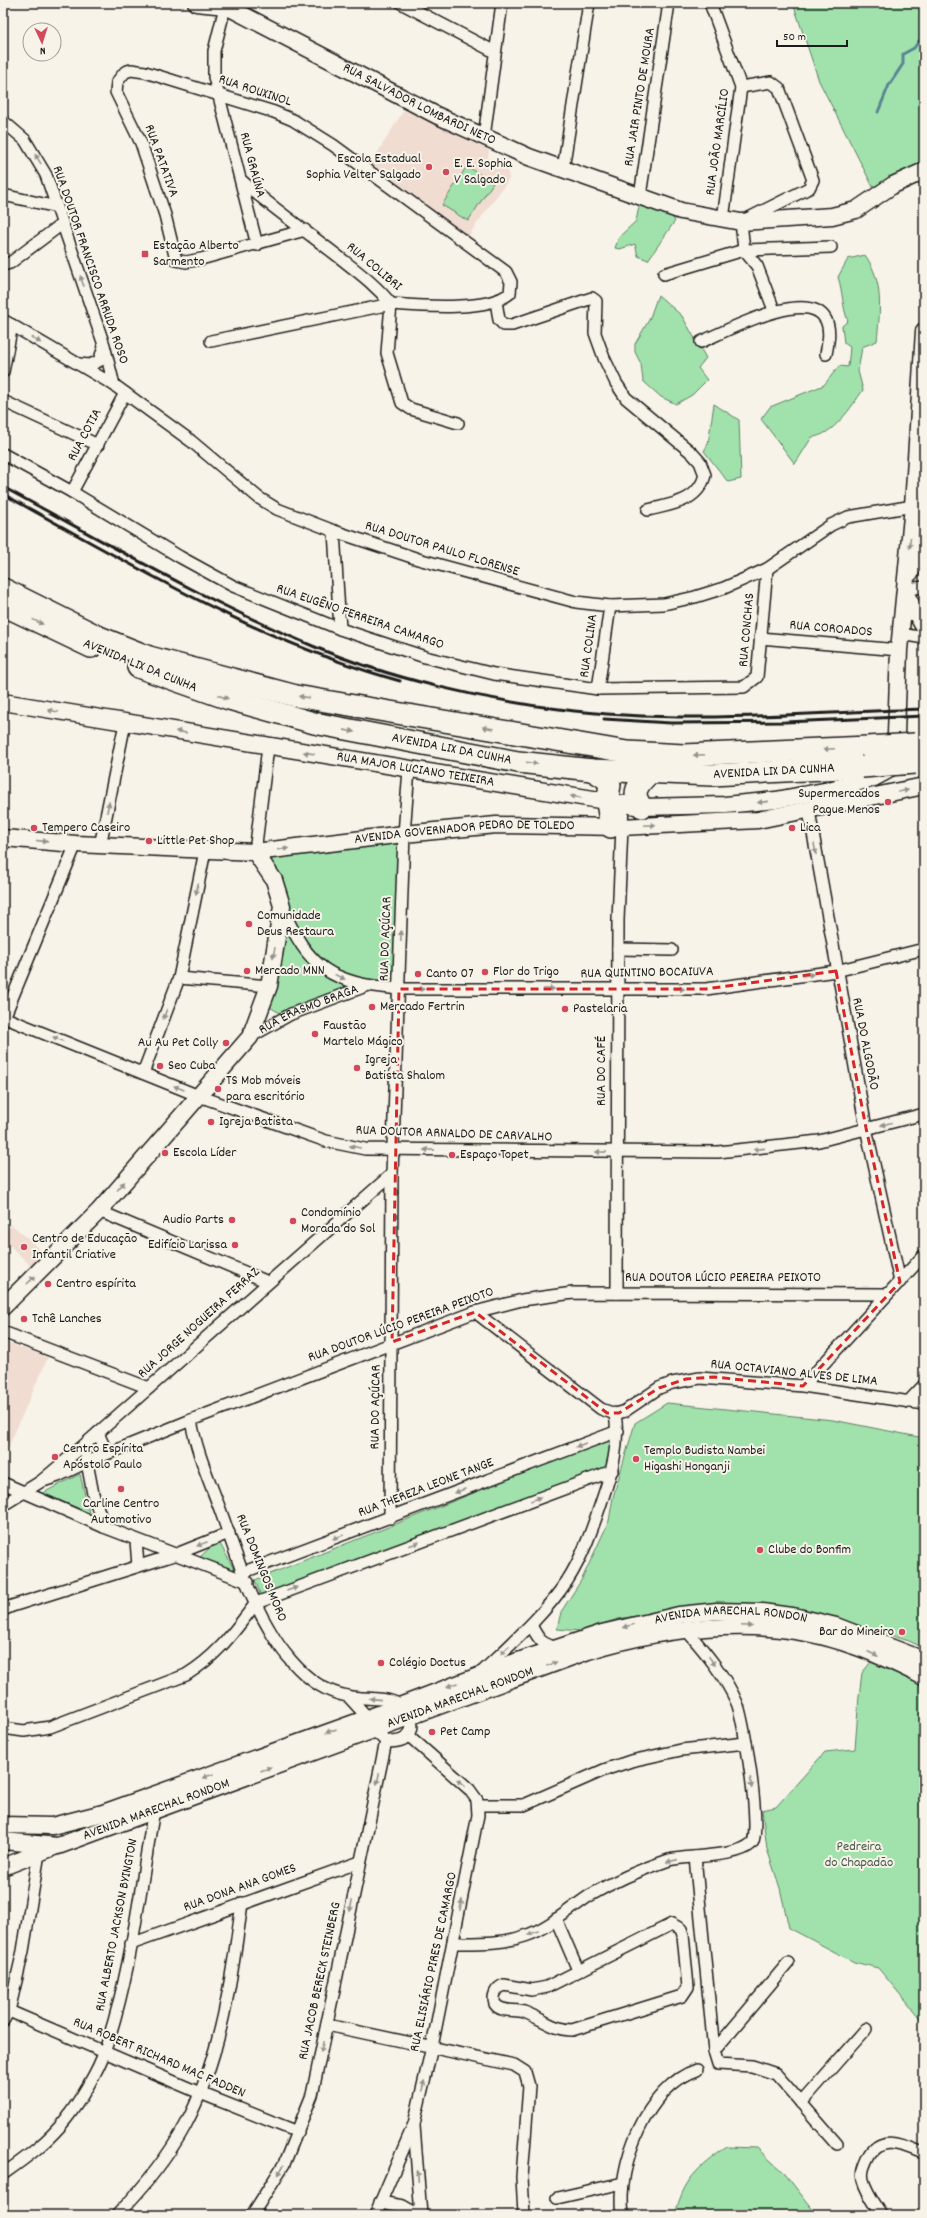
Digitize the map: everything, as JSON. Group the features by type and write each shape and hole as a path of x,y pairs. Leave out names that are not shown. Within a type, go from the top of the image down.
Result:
{"highway":[{"path":"3,575 51,612"},
{"name":"AVENIDA LIX DA CUNHA","path":"3,589 99,637 149,657 258,687 605,750 684,755 868,747 920,753"},
{"name":"AVENIDA LIX DA CUNHA","path":"3,605 110,656 183,684 282,715 358,732 518,762 592,770 712,775 862,767 920,753"},
{"path":"592,770 608,781 610,789 624,804"},
{"path":"616,827 624,804 635,795 638,785 650,773"}],"main road":[{"name":"RUA SALVADOR LOMBARDI NETO","path":"196,3 226,4 436,114 529,158 563,168 681,211 741,222 806,219 832,216 856,210 893,185 924,171"},
{"path":"899,650 906,587 919,505 914,470 924,331"},
{"path":"914,470 924,488"},
{"path":"924,546 906,587 924,627"},
{"name":"RUA MAJOR LUCIANO TEIXEIRA","path":"3,702 268,747 624,804 725,805 776,800 828,790 874,778 887,771 890,766 896,734 899,650"},
{"name":"AVENIDA GOVERNADOR PEDRO DE TOLEDO","path":"3,838 100,846 255,852 404,834 496,825 616,827 758,820 809,811 924,786"},
{"name":"RUA MAJOR LUCIANO TEIXEIRA","path":"758,820 828,790"},
{"name":"RUA ERASMO BRAGA","path":"3,1307 99,1211 250,1037 270,986 282,906 274,880 255,852"},
{"name":"AVENIDA MARECHAL RONDON","path":"3,1825 38,1827 70,1823 377,1730 406,1710 479,1675 602,1633 680,1615 717,1611 762,1612 798,1617 836,1626 924,1660"},
{"name":"AVENIDA MARECHAL RONDOM","path":"406,1710 588,1651 653,1634 736,1626 766,1627 800,1632 854,1645 924,1677"},
{"name":"AVENIDA MARECHAL RONDOM","path":"3,1841 58,1846 377,1730"},
{"path":"3,1867 58,1846"}],"street":[{"path":"401,3 495,52"},
{"path":"484,137 502,3"},
{"path":"563,168 589,3"},
{"name":"RUA JAIR PINTO DE MOURA","path":"640,196 669,3"},
{"name":"RUA JOÃO MARCÍLIO","path":"710,3 742,87 722,219"},
{"path":"217,94 214,77 214,51 226,4"},
{"name":"RUA ROUXINOL","path":"121,76 125,72 138,70 280,114 310,130 333,145 506,272 511,282 510,293"},
{"name":"RUA PATATIVA","path":"121,76 117,82 116,92 143,150 165,215 175,258 180,261 191,262 257,245"},
{"path":"742,87 771,82 779,88 784,96 813,180 809,188 741,222 744,250 757,266 774,310"},
{"name":"RUA GRAÚNA","path":"217,94 242,181 257,245"},
{"name":"RUA DOUTOR FRANCISCO ARRUDA ROSO","path":"3,121 25,140 38,159 46,175 104,345 114,385"},
{"name":"RUA COLIBRI","path":"242,181 274,209 304,230 376,286 391,304 441,306 496,302 510,293"},
{"path":"3,195 58,207"},
{"path":"3,265 10,263 62,224"},
{"path":"257,245 304,230"},
{"path":"664,274 744,250 831,246"},
{"path":"496,302 499,320 504,325 512,325 592,298 596,301 595,333 604,358 616,383 626,398 692,453 700,462 705,475 700,489 691,497 648,510"},
{"path":"211,341 391,304 387,353 402,403 411,409 458,422"},
{"path":"701,342 774,310 806,308 821,315 825,319 829,333 826,354"},
{"path":"3,372 8,323"},
{"name":"RUA DOUTOR PAULO FLORENSE","path":"8,323 114,385 190,441 268,504 334,531 418,559 576,602 610,606 664,604 695,597 724,588 767,569 831,525 848,517 919,505"},
{"path":"76,364 95,363 101,358 104,345"},
{"name":"RUA COTIA","path":"72,492 124,393"},
{"path":"3,401 98,445"},
{"name":"RUA EUGÊNO FERREIRA CAMARGO","path":"3,454 72,492 180,557 233,586 340,629 454,666 541,682 598,689 744,686"},
{"path":"334,531 340,629"},
{"name":"RUA CONCHAS","path":"744,686 757,677 767,569"},
{"path":"906,587 924,587"},
{"name":"RUA COLINA","path":"598,689 610,606"},
{"path":"901,634 924,638"},
{"name":"RUA COROADOS","path":"760,638 899,650"},
{"path":"100,846 125,723"},
{"path":"255,852 268,747"},
{"name":"RUA DO AÇÚCAR","path":"390,1518 392,1174 404,834 409,769"},
{"name":"RUA DO ALGODÃO","path":"809,811 836,971 866,1128 900,1282"},
{"name":"RUA DO CAFÉ","path":"616,827 618,949 617,1292"},
{"path":"3,1018 76,844"},
{"path":"144,1073 179,978 205,851"},
{"name":"RUA ERASMO BRAGA","path":"282,906 295,937 310,957 337,975 366,986"},
{"path":"618,949 672,950"},
{"name":"RUA QUINTINO BOCAIUVA","path":"366,986 399,989 706,989 836,971 924,949"},
{"path":"179,978 270,986"},
{"name":"RUA ERASMO BRAGA","path":"250,1037 291,1014 366,986"},
{"name":"RUA DOUTOR ARNALDO DE CARVALHO","path":"3,1018 199,1096 326,1141 365,1149 617,1153 718,1152 760,1149 819,1141 924,1114"},
{"name":"RUA JORGE NOGUEIRA FERRAZ","path":"23,1491 40,1482 83,1446 392,1174"},
{"path":"99,1211 268,1282"},
{"path":"803,1386 924,1255"},
{"name":"RUA DOUTOR LÚCIO PEREIRA PEIXOTO","path":"40,1482 108,1453 392,1342 475,1312 522,1300 555,1294 617,1292 887,1294"},
{"path":"475,1312 601,1409 615,1414 618,1431 612,1471 580,1558 567,1580 531,1625 479,1675"},
{"path":"3,1332 149,1388"},
{"name":"RUA OCTAVIANO ALVES DE LIMA","path":"615,1414 625,1411 659,1388 686,1379 714,1378 803,1386 924,1404"},
{"path":"908,1402 924,1385"},
{"name":"RUA DOMINGOS MORO","path":"191,1420 195,1439 229,1533 256,1602 270,1631 303,1673 320,1685 348,1696 391,1701 406,1710"},
{"name":"RUA THEREZA LEONE TANGE","path":"246,1576 390,1518 618,1431"},
{"path":"98,1433 108,1453"},
{"path":"83,1446 93,1494 104,1528"},
{"path":"3,1728 24,1731 50,1727 186,1675 206,1662 218,1651 256,1602 612,1471"},
{"path":"3,1483 104,1528 174,1555 246,1576"},
{"path":"3,1505 23,1491"},
{"path":"3,1610 174,1555 229,1533"},
{"path":"136,1540 138,1566"},
{"path":"531,1625 539,1641 558,1648"},
{"path":"453,1943 498,1942 513,1939 539,1930 611,1884 671,1860 721,1854 744,1848 752,1842 755,1834 754,1811 746,1742 738,1705 725,1679 687,1631"},
{"path":"348,1696 377,1730 400,1741 408,1735 411,1728 406,1710"},
{"name":"RUA JACOB BERECK STEINBERG","path":"252,2215 274,2182 298,2132 312,2095 360,1862 377,1730"},
{"path":"408,1735 469,1789 477,1800 478,1805 524,1806 604,1770 631,1761 681,1750 746,1742"},
{"name":"RUA ELISIÁRIO PIRES DE CAMARGO","path":"375,2215 414,2124 432,2047 477,1825 478,1805"},
{"name":"RUA ALBERTO JACKSON BYINGTON","path":"3,2174 38,2148 66,2118 80,2099 105,2052 131,1944 154,1810"},
{"path":"3,1816 38,1827"},
{"path":"3,2021 8,2011 23,1951 39,1854"},
{"path":"694,1857 714,2052 718,2064 752,2066 776,2074 837,2144"},
{"name":"RUA DONA ANA GOMES","path":"131,1944 360,1862"},
{"path":"117,2215 162,2163 185,2125 200,2093 225,2003 242,1903"},
{"path":"556,1919 578,1970"},
{"path":"672,1924 681,1929 683,1935 688,1988 682,1996 572,2030 560,2029 525,2013 501,2010 495,2004 494,1997 496,1991 504,1985 528,1990 539,1990 578,1970 672,1924"},
{"path":"714,2052 788,1963"},
{"name":"RUA ROBERT RICHARD MAC FADDEN","path":"8,2011 200,2093 298,2132"},
{"path":"327,2025 514,2065 525,2072 528,2086 522,2177 524,2215"},
{"path":"801,2103 866,2029"},
{"path":"623,2215 623,2183 635,2136 649,2112 670,2085 686,2073 697,2070"},
{"path":"414,2124 420,2215"},
{"path":"882,2215 862,2178 868,2156 878,2145 888,2143 900,2143 923,2154"},
{"path":"557,2198 623,2183"},
{"path":"380,2202 403,2206 420,2215"}],"highlighted area":[{"path":"836,971 866,1128 900,1282 803,1386 714,1377 686,1379 659,1388 619,1413 607,1413 475,1312 392,1342 399,989 706,989"}],"shaded area":[{"name":"E. E. Sophia V Salgado","path":"404,110 489,150 488,158 507,164 509,179 468,236 371,163"},
{"name":"Centro de Educação Infantil Criative","path":"12,1225 47,1255 33,1268 3,1239 3,1235"},
{"path":"3,1341 48,1357 3,1459"}],"green space":[{"path":"793,3 924,3 924,163 901,176 873,187 819,81"},
{"path":"467,166 493,183 468,221 442,205"},
{"path":"640,202 668,210 675,221 648,260 638,256 635,244 620,249 615,248 619,237 636,221"},
{"path":"865,255 875,275 878,286 880,307 877,341 862,347 858,371 863,390 848,412 834,426 820,435 812,437 795,464 761,419 770,407 824,385 839,366 848,367 850,347 844,343 842,326 848,321 838,277 848,259"},
{"path":"658,295 682,316 706,358 698,368 707,380 692,395 676,404 661,397 643,381 641,364 635,352 635,344 649,320"},
{"path":"714,404 739,420 741,479 728,482 704,451 708,444"},
{"path":"400,841 396,983 380,985 324,966 305,945 284,904 282,880 258,855"},
{"path":"284,924 298,949 321,969 348,988 283,1015 268,1006"},
{"name":"Clube do Bonfim","path":"667,1403 833,1420 924,1438 924,1648 909,1641 832,1617 717,1603 618,1619 580,1631 557,1629 561,1612 582,1579 609,1521 613,1497 635,1423"},
{"path":"612,1438 608,1467 262,1599 255,1580"},
{"path":"80,1474 89,1513 43,1493"},
{"path":"218,1540 235,1571 199,1558"},
{"name":"Pedreira do Chapadão","path":"871,1662 924,1686 924,2023 878,1968 854,1962 789,1928 780,1888 767,1849 762,1810 776,1807 825,1752 855,1749 862,1673"},
{"path":"727,2147 757,2148 785,2174 817,2215 675,2215 687,2183 693,2175 707,2161"}],"waterway":[{"path":"878,112 889,85 903,64 903,54 914,48 924,34"}],"railway":[{"path":"3,487 157,571 235,611 343,658 404,678 435,686 529,705 604,714 696,717 924,709"},
{"path":"3,494 147,574 246,623 347,665 400,681"},
{"path":"604,719 671,723 785,722 924,716"}],"place":[{"name":"Escola Estadual Sophia Velter Salgado","path":"429,167"},
{"name":"E. E. Sophia V Salgado","path":"446,172"},
{"name":"Estação Alberto Sarmento","path":"145,254"},
{"name":"Supermercados Pague Menos","path":"888,802"},
{"name":"Tempero Caseiro","path":"34,828"},
{"name":"Lica","path":"792,828"},
{"name":"Little Pet Shop","path":"149,841"},
{"name":"Comunidade Deus Restaura","path":"249,924"},
{"name":"Mercado MNN","path":"247,971"},
{"name":"Flor do Trigo","path":"485,972"},
{"name":"Canto 07","path":"418,974"},
{"name":"Mercado Fertrin","path":"372,1007"},
{"name":"Pastelaria","path":"565,1009"},
{"name":"Faustão Martelo Mágico","path":"315,1034"},
{"name":"Au Au Pet Colly","path":"226,1043"},
{"name":"Seo Cuba","path":"160,1066"},
{"name":"Igreja Batista Shalom","path":"357,1068"},
{"name":"TS Mob móveis para escritório","path":"218,1089"},
{"name":"Igreja Batista","path":"211,1122"},
{"name":"Escola Líder","path":"165,1153"},
{"name":"Espaço Topet","path":"452,1155"},
{"name":"Audio Parts","path":"232,1220"},
{"name":"Condomínio Morada do Sol","path":"293,1221"},
{"name":"Edifício Larissa","path":"235,1245"},
{"name":"Centro de Educação Infantil Criative","path":"24,1247"},
{"name":"Centro espírita","path":"48,1284"},
{"name":"Tchê Lanches","path":"24,1319"},
{"name":"Centro Espírita Apóstolo Paulo","path":"55,1457"},
{"name":"Templo Budista Nambei Higashi Honganji","path":"636,1459"},
{"name":"Carline Centro Automotivo","path":"121,1489"},
{"name":"Clube do Bonfim","path":"760,1550"},
{"name":"Bar do Mineiro","path":"902,1632"},
{"name":"Colégio Doctus","path":"381,1663"},
{"name":"Pet Camp","path":"432,1732"}]}
